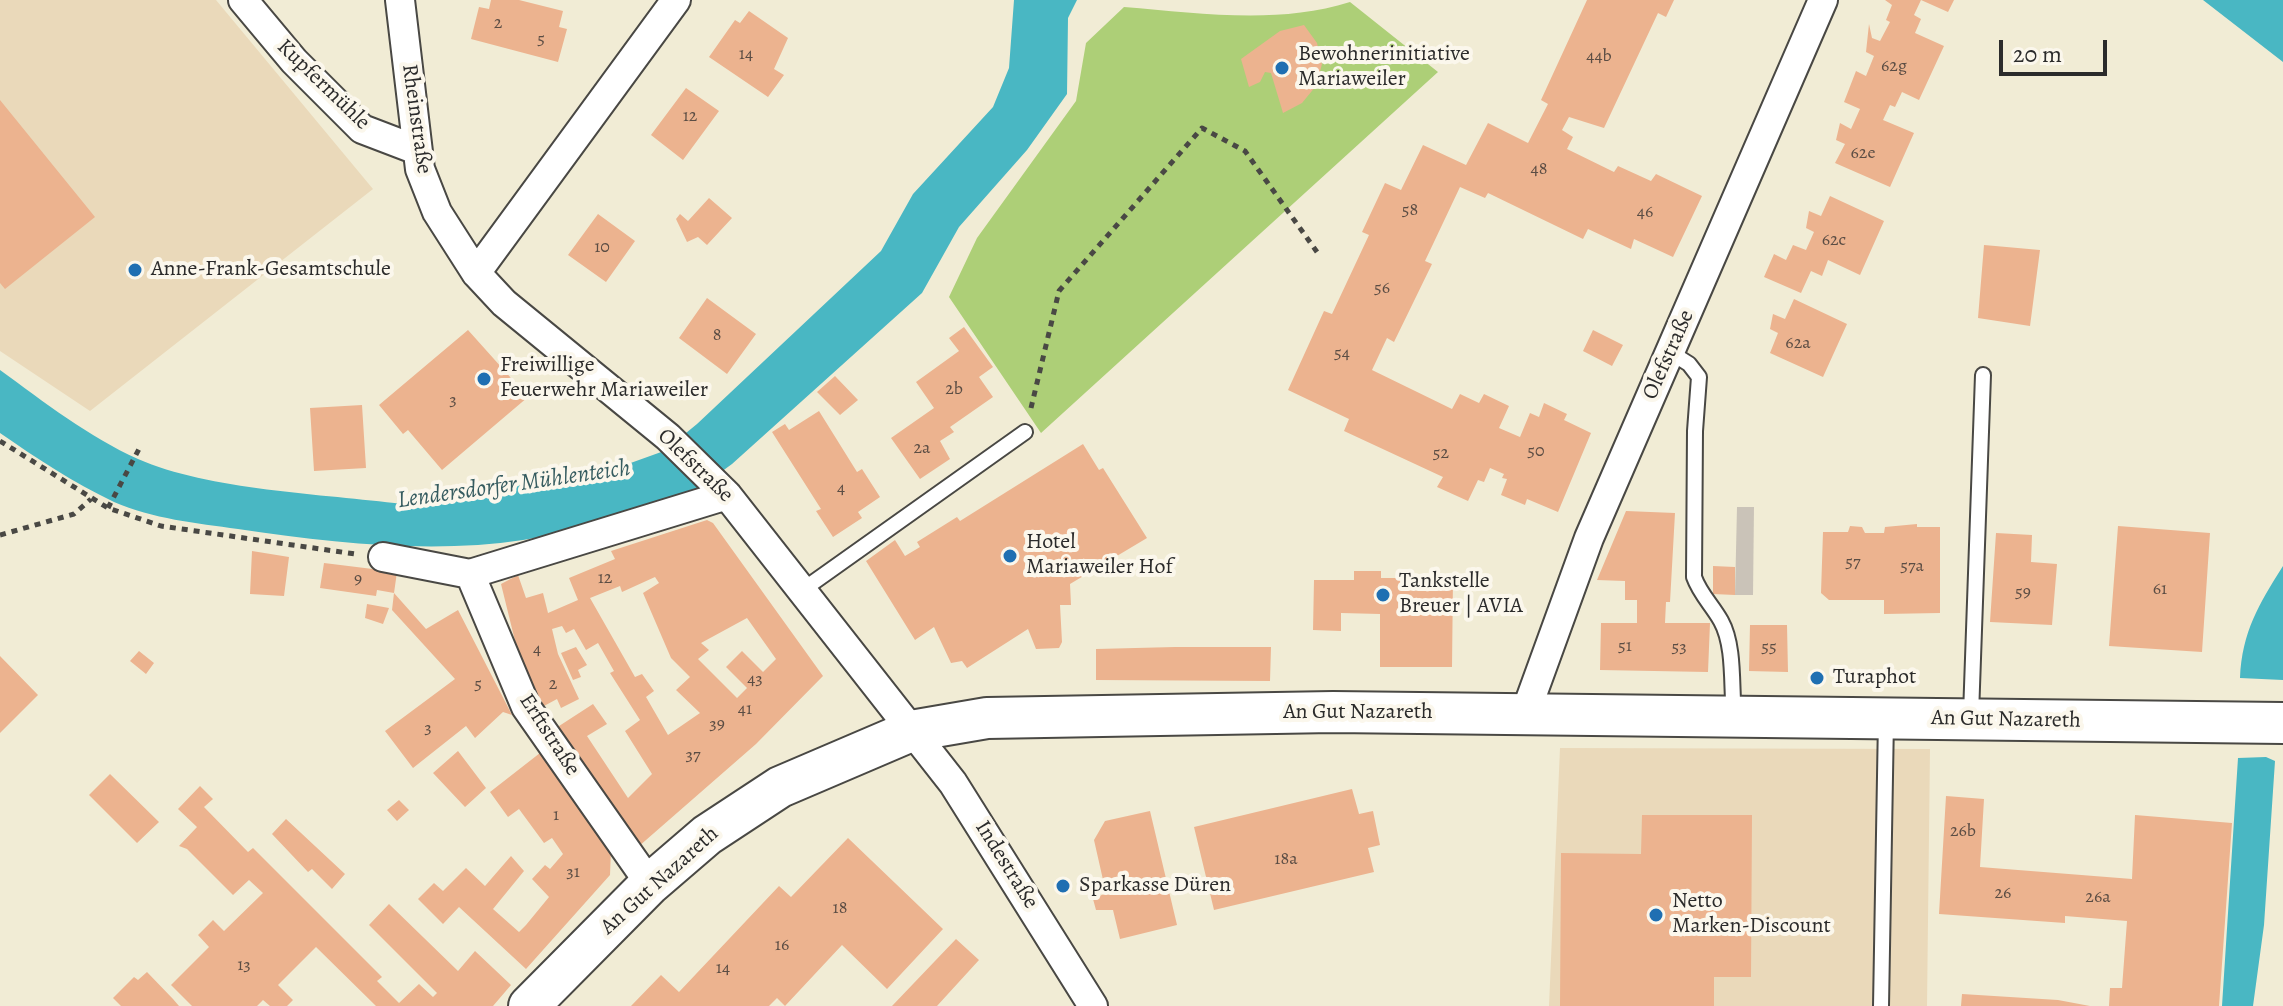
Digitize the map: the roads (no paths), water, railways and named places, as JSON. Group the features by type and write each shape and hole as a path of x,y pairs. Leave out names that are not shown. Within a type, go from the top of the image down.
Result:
{"main road":[{"name":"An Gut Nazareth","path":"529,1006 650,884 707,835 780,787 911,731 1015,715 1525,714 2283,723"}],"street":[{"name":"Kupfermühle","path":"243,0 294,61 362,129 417,150"},
{"name":"Rheinstraße","path":"400,0 420,169 437,212 476,273"},
{"path":"476,273 676,0"},
{"name":"Olefstraße","path":"1525,714 1589,538 1823,0"},
{"name":"Olefstraße","path":"476,273 504,303 668,437 722,489 804,589 911,731"},
{"path":"383,557 470,574 722,489"},
{"name":"Erftstraße","path":"470,574 526,707 650,884"},
{"name":"Indestraße","path":"911,731 972,812 1093,1006"}],"lane":[{"path":"1670,352 1689,364 1699,377 1695,431 1694,577 1700,594 1722,622 1727,641 1734,716"},
{"path":"1971,720 1983,375"},
{"path":"804,589 1025,432"},
{"path":"1881,1006 1886,719"}],"water":[{"name":"Lendersdorfer Mühlenteich","path":"1014,0 1077,0 1068,18 1067,94 1027,150 959,227 922,293 732,464 673,507 657,514 546,536 478,545 388,545 298,537 175,520 129,508 99,495 0,433 0,370 84,430 138,459 198,478 267,489 402,504 430,494 600,474 664,451 697,424 881,251 913,194 993,107 1009,68"},
{"path":"2203,0 2283,0 2283,62"},
{"path":"2283,566 2283,680 2240,678 2248,632"},
{"path":"2266,757 2275,761 2264,925 2253,1006 2222,1006 2238,758"}],"place":[{"name":"Bewohnerinitiative Mariaweiler","path":"1282,68"},
{"name":"Anne-Frank-Gesamtschule","path":"135,270"},
{"name":"Freiwillige Feuerwehr Mariaweiler","path":"484,379"},
{"name":"Hotel Mariaweiler Hof","path":"1010,556"},
{"name":"Tankstelle Breuer | AVIA","path":"1383,595"},
{"name":"Turaphot","path":"1817,678"},
{"name":"Sparkasse Düren","path":"1063,886"},
{"name":"Netto Marken-Discount","path":"1656,915"}]}
